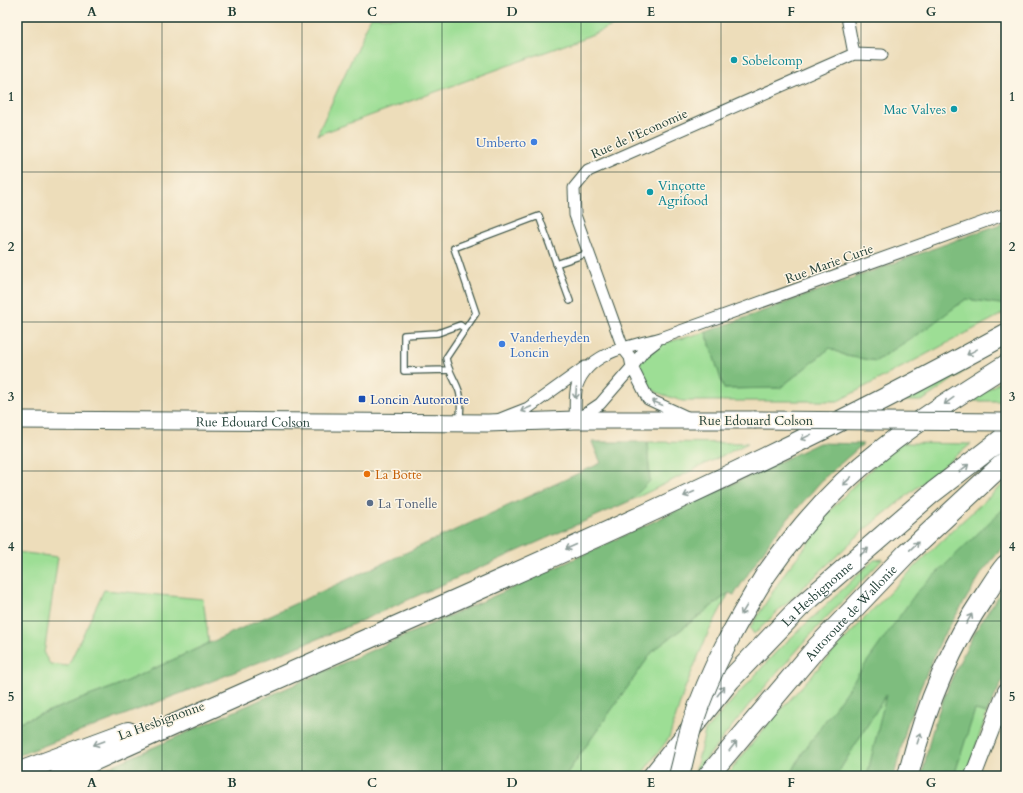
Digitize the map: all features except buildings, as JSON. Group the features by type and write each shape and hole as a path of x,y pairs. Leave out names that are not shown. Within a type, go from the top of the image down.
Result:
{"highway":[{"path":"60,776 725,478 929,376 1006,334"},
{"path":"679,776 693,723 712,672 736,623 764,576 781,553 828,498 879,451 958,395 1006,365"},
{"name":"La Hesbignonne","path":"653,776 730,680 798,608 932,493 1006,436"},
{"name":"Autoroute de Wallonie","path":"708,776 817,647 906,554 1006,461"},
{"path":"908,776 927,712 945,665 970,618 1006,565"},
{"name":"La Hesbignonne","path":"17,773 306,666"}],"main road":[{"name":"Rue Edouard Colson","path":"17,420 488,423 575,420 1006,422"}],"street":[{"path":"847,17 854,54"},
{"name":"Rue de l'Economie","path":"692,420 648,399 632,367 630,357 623,348 575,216 574,188 588,171 854,54 882,55"},
{"name":"Rue Marie Curie","path":"661,338 1006,214"},
{"path":"488,423 528,408 567,382 592,362 623,348 661,338"},
{"path":"575,420 600,404 643,352 661,338"},
{"path":"575,420 577,386 592,362"},
{"path":"973,776 1006,691"}],"lane":[{"path":"460,422 461,399 448,370 446,358 476,312 454,248 539,216 570,301"},
{"path":"556,264 589,253"},
{"path":"448,370 404,371 404,335 438,333 460,325 465,329"}],"green space":[{"path":"371,17 634,17 581,39 317,135"},
{"path":"1006,222 1006,305 966,299 927,328 876,361 846,356 830,348 780,388 724,389 706,332"},
{"path":"966,299 1004,304 1006,305 1006,312 838,401 682,401 658,393 652,389 647,385 641,371 640,361 656,345 706,332 724,389 780,388 830,348 846,356 876,361"},
{"path":"969,368 922,401 897,401 918,388"},
{"path":"1006,378 1006,401 969,401"},
{"path":"592,442 647,442 650,481 630,501 347,627 192,689 17,756 17,723 116,686 601,463"},
{"path":"647,442 748,443 630,501 650,481"},
{"path":"819,443 863,444 824,478 774,535 734,595 729,593 653,651 565,776 89,776 530,580"},
{"path":"901,443 971,444 864,530 754,634 750,628 786,571 819,530 816,526 859,480"},
{"path":"1006,482 1006,508 1002,510 803,752 790,776 727,776 772,719 866,617 934,548"},
{"path":"1006,508 1006,543 983,571 941,640 920,689 907,725 894,776 867,776 886,695 836,776 790,776 803,752 916,593 1002,510"},
{"path":"17,552 58,557 44,654 50,664 68,666 104,590 203,599 209,643 116,686 17,723"},
{"path":"883,559 822,622 748,706 695,773 705,731 777,651 874,560"},
{"path":"1006,586 1006,673 987,713 975,710 954,776 922,776 929,742 948,686 974,634"},
{"path":"729,593 708,633 685,688 669,738 640,776 565,776 653,651"},
{"path":"887,693 867,776 836,776"},
{"path":"975,709 987,713 966,776 954,776"}],"place":[{"name":"Sobelcomp","path":"734,60"},
{"name":"Mac Valves","path":"954,109"},
{"name":"Umberto","path":"534,142"},
{"name":"Vinçotte Agrifood","path":"650,192"},
{"name":"Vanderheyden Loncin","path":"502,344"},
{"name":"Loncin Autoroute","path":"362,399"},
{"name":"La Botte","path":"367,474"},
{"name":"La Tonelle","path":"370,503"}]}
